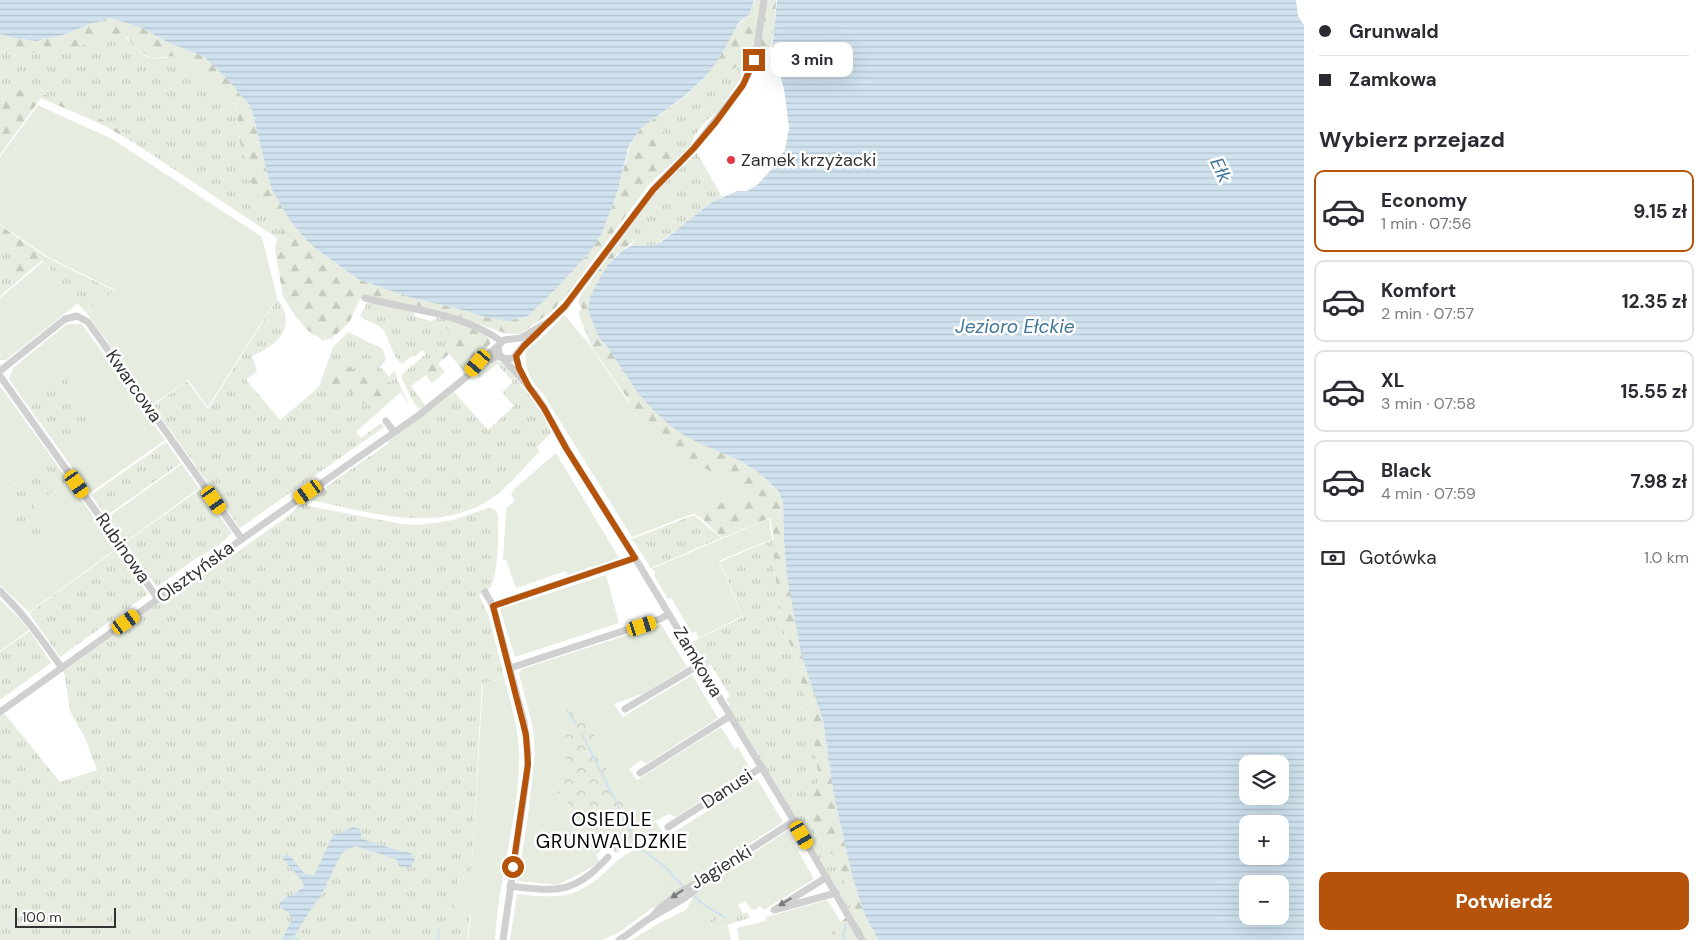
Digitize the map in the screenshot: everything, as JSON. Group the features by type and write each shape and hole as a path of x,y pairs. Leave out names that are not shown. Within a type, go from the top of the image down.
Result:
{"street":[{"path":"323,492 318,485 394,432 485,362 490,359 510,359 517,354 565,306 653,190 694,148 743,85 754,60 764,0"},
{"path":"365,298 465,322 490,333 500,344 499,354 503,358"},
{"name":"Kwarcowa","path":"0,371 65,320 77,316 88,322 242,539"},
{"path":"463,380 482,358 506,339 514,340 526,336 551,320"},
{"path":"514,340 517,344 517,354"},
{"name":"Zamkowa","path":"517,354 519,368 529,387"},
{"name":"Zamkowa","path":"503,358 529,387 544,408 566,448 762,767 862,940"},
{"name":"Rubinowa","path":"0,376 158,599"},
{"path":"386,421 394,432"},
{"name":"Olsztyńska","path":"0,712 318,485"},
{"path":"493,606 635,558"},
{"path":"0,591 33,626 62,668"},
{"path":"485,592 493,606 524,722 528,764 503,940"},
{"path":"510,668 660,620 669,614"},
{"path":"625,709 699,665"},
{"path":"640,773 730,716"},
{"name":"Danusi","path":"668,827 762,767"},
{"name":"Jagienki","path":"619,940 652,917 680,892 707,877 794,821"},
{"path":"510,886 547,890 568,887 588,876 608,857"},
{"path":"827,877 774,910 836,893"}],"green space":[{"path":"755,0 776,0 771,46 748,63 744,70 736,67 715,81 694,97 676,115 661,135 663,145 677,159 651,182 566,296 551,312 520,334 504,333 471,321 367,295 360,299 349,323 331,339 322,340 306,329 283,297 275,249 277,238 282,231 280,219 264,206 250,180 240,142 236,105 228,101 207,77 176,56 151,58 135,48 128,38 119,34 109,35 62,52 40,52 16,56 0,51 0,34 36,41 63,35 111,18 142,28 169,43 203,56 227,79 251,107 271,188 289,219 315,248 358,279 412,298 489,318 518,319 528,316 590,252 602,233 618,190 629,148 640,129 687,95 706,76 741,21 750,14"},
{"path":"119,34 151,58 176,56 207,77 228,101 236,105 240,142 264,206 280,219 282,231 277,238 136,144 134,139 85,109 65,99 0,86 0,51 16,56 40,52 62,52 109,35"},
{"path":"736,67 744,70 739,81 718,111 706,121 695,135 690,146 677,159 663,145 661,135 676,115 694,97"},
{"path":"0,86 65,99 134,139 136,144 103,125 41,98 0,155"},
{"path":"38,105 112,139 262,237 277,298 208,407 188,380 152,405 86,312 115,290 48,257 0,224 0,157"},
{"path":"697,153 722,197 661,241 653,245 631,246 637,237 630,227 645,205"},
{"path":"0,225 46,257 13,285 7,266 13,252 7,239 0,233"},
{"path":"630,227 637,237 617,255 605,270 588,311 599,338 625,373 699,443 741,461 762,475 777,491 783,501 787,576 823,720 834,796 852,875 864,913 878,940 826,940 850,914 850,899 836,857 823,848 806,813 819,780 805,697 790,644 778,621 779,594 774,572 774,539 770,518 722,538 701,518 691,512 638,421 628,399 593,349 578,313 582,308 578,303 582,293"},
{"path":"0,233 7,239 13,252 7,266 13,285 0,296"},
{"path":"46,257 115,291 85,312 42,260"},
{"path":"43,262 78,303 6,360 0,360 0,298"},
{"path":"277,299 286,318 282,334 270,346 252,356 257,371 246,380 280,420 319,387 333,347 348,332 383,349 386,360 380,367 389,376 395,370 397,379 410,407 401,392 356,432 361,438 381,423 384,427 240,528 153,406 187,381 208,409"},
{"path":"367,303 414,311 414,316 431,321 437,318 446,319 444,325 454,338 428,361 426,375 411,386 425,405 419,409 414,403 401,375 426,354 422,350 415,357 412,356 402,364 398,360 383,330 360,316"},
{"path":"564,315 587,341 627,400 675,454 752,491 632,537 545,397 533,381 526,365 526,351"},
{"path":"446,319 480,331 490,339 490,344 465,372 449,354 438,364 445,372 432,383 426,375 428,361 454,338 444,325"},
{"path":"67,324 82,324 165,440 90,493 57,446 94,418 60,371 22,398 9,379 13,368"},
{"path":"334,359 368,379 373,381 385,380 393,385 395,394 385,400 363,404 347,389 333,390 329,387 328,373"},
{"path":"495,361 503,363 532,399 543,415 551,433 537,447 539,452 495,496 468,510 446,516 424,518 377,514 309,500 308,506 402,524 420,525 453,520 488,508 494,509 497,512 498,540 495,574 489,589 479,595 489,617 504,677 482,684 471,877 459,876 453,913 470,915 467,940 0,940 0,716 4,713 60,782 97,770 85,738 70,711 64,671 232,550 236,553 288,516 298,506 314,495 327,490 327,486 389,443 388,441 454,392 488,430 514,406 502,392 513,382 497,364 479,379 477,375 486,365"},
{"path":"60,370 95,419 57,446 22,398"},
{"path":"0,386 50,455 7,484 26,511 6,525 30,544 84,503 116,549 29,612 0,585"},
{"path":"166,442 181,463 106,516 91,495"},
{"path":"556,453 619,558 567,575 566,571 516,588 506,560 503,560 506,508 515,501 511,494 514,489"},
{"path":"50,455 68,481 33,506 48,525 82,500 84,503 30,544 6,525 26,511 7,484"},
{"path":"182,464 199,488 124,543 107,518"},
{"path":"68,481 82,500 48,526 33,506"},
{"path":"200,489 232,533 218,546 195,559 157,587 125,543"},
{"path":"694,515 721,538 651,568 632,539"},
{"path":"769,519 772,539 719,561 742,616 699,638 695,631 692,633 671,598 668,599 654,576 655,572 651,569"},
{"path":"774,539 774,572 779,594 778,621 790,644 805,697 819,780 806,813 823,848 836,857 850,899 850,912 801,826 729,707 726,699 730,696 711,665 707,667 692,642 743,617 720,562"},
{"path":"117,549 148,594 60,657 29,613"},
{"path":"606,575 619,623 515,657 500,609"},
{"path":"0,600 29,630 0,651"},
{"path":"661,624 687,667 645,693 614,704 623,717 692,675 718,718 646,764 641,760 629,769 637,780 721,727 735,749 738,747 750,769 676,817 669,814 638,830 610,778 584,709 574,711 573,708 566,710 574,724 564,727 567,751 564,776 559,775 558,793 567,794 569,814 574,815 574,830 583,833 600,862 557,885 518,881 535,751 533,728 519,673 522,669"},
{"path":"30,631 51,663 0,700 0,652"},
{"path":"504,677 518,736 519,757 516,803 500,894 495,940 468,940 471,915 453,913 459,876 471,877 483,684"},
{"path":"573,708 574,711 584,708 610,778 639,830 656,822 663,833 616,853 607,844 596,855 583,833 574,830 574,815 569,814 567,794 558,793 559,775 564,775 567,751 564,727 566,710"},
{"path":"757,779 783,822 686,885 651,847"},
{"path":"787,831 814,879 764,910 760,906 755,910 751,909 745,901 738,905 742,912 730,920 719,908 705,900 703,901 697,896 716,881 718,876"},
{"path":"663,839 651,847 686,885 654,909 653,907 671,879 637,850 624,854"},
{"path":"637,850 672,879 655,906 621,931 603,940 510,940 517,894 553,896 573,893 593,882 622,857"},
{"path":"718,876 716,881 698,896 703,901 705,899 719,908 729,919 742,912 744,914 747,912 750,918 713,929 709,921 713,918 692,897"},
{"path":"693,897 713,918 709,921 713,929 728,925 731,940 632,940 654,926 686,910"},
{"path":"827,900 841,922 826,940 739,940 737,928 766,921 766,917"}],"water":[{"path":"0,0 754,0 750,14 740,21 720,57 706,76 687,94 640,129 628,148 618,190 602,233 590,252 528,316 509,321 489,318 412,298 358,279 315,248 289,219 271,188 251,107 227,79 203,56 169,43 142,28 111,18 63,35 36,41 13,38 0,34"},
{"name":"Jezioro Ełckie","path":"777,0 1296,0 1298,16 1304,25 1304,940 878,940 864,913 852,875 834,796 823,720 801,653 787,576 783,501 777,490 762,475 741,461 682,434 651,408 599,338 588,311 590,298 596,285 607,266 623,250 631,246 653,245 661,242 712,202 737,191 747,191 757,185 772,169 785,150 789,128 784,89 772,46"},
{"path":"353,827 360,829 362,839 412,854 415,861 409,868 399,866 396,859 356,846 348,849 341,854 320,898 314,904 292,940 282,940 292,919 279,904 303,888 304,883 282,858 287,853 305,874 314,876 333,835"}],"waterway":[{"path":"567,710 576,724"},
{"path":"582,734 636,842"},
{"path":"641,849 664,866 683,886"},
{"path":"694,896 726,918"},
{"path":"842,940 846,924"},
{"path":"438,940 439,929"},
{"path":"294,938 299,940"}],"place":[{"name":"Zamek krzyżacki","path":"731,160"}],"district":[{"name":"OSIEDLE GRUNWALDZKIE","path":"612,830"}],"route":[{"path":"513,867 528,764 526,735 493,606 635,558 566,448 540,401 529,387 519,368 516,356 528,341 558,315 653,190 694,148 716,122 748,77 754,60"}],"water label":[{"name":"Ełk","path":"1221,170"}]}
